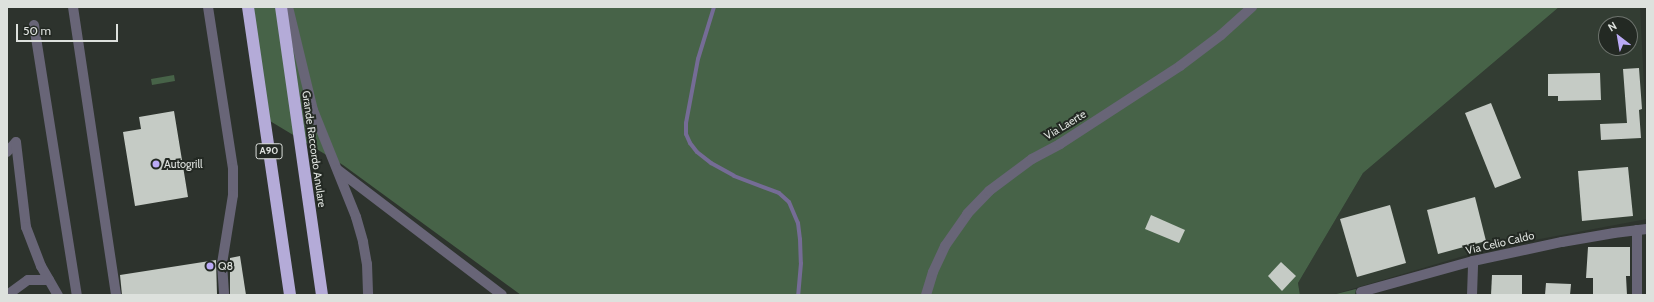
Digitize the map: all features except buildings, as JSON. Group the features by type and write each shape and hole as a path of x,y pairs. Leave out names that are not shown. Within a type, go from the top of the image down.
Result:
{"highway":[{"name":"A90","path":"248,7 290,295"},
{"name":"Grande Raccordo Anulare","path":"281,7 322,295"}],"street":[{"path":"73,7 116,295"},
{"path":"208,7 233,168 233,195 222,264 224,295"},
{"path":"288,7 314,110 356,217 363,242 367,264 368,295"},
{"name":"Via Laerte","path":"926,295 933,272 945,246 964,217 988,191 1032,159 1060,144 1185,63 1222,35 1252,7"},
{"path":"34,25 77,295"},
{"path":"7,152 16,142 26,227 40,266 58,295"},
{"path":"337,170 502,295"},
{"path":"1637,295 1642,229"},
{"name":"Via Celio Caldo","path":"1361,292 1473,261 1562,242 1642,229"},
{"path":"1472,295 1473,261"},
{"path":"10,293 28,280 49,280"}],"shaded area":[{"path":"1559,7 1640,7 1647,143 1647,219 1487,249 1332,295 1300,295 1298,283 1363,173"}],"green space":[{"path":"247,7 1559,7 1363,173 1298,283 1300,295 521,295 343,165 265,118"},
{"path":"174,75 175,81 152,85 151,79"},
{"path":"1356,289 1355,295 1332,295"}],"waterway":[{"path":"714,7 698,59 686,123 686,134 690,143 697,152 711,163 734,176 779,193 789,202 798,223 800,239 801,263 798,295"}],"place":[{"name":"Autogrill","path":"156,164"},
{"name":"Q8","path":"210,266"}]}
